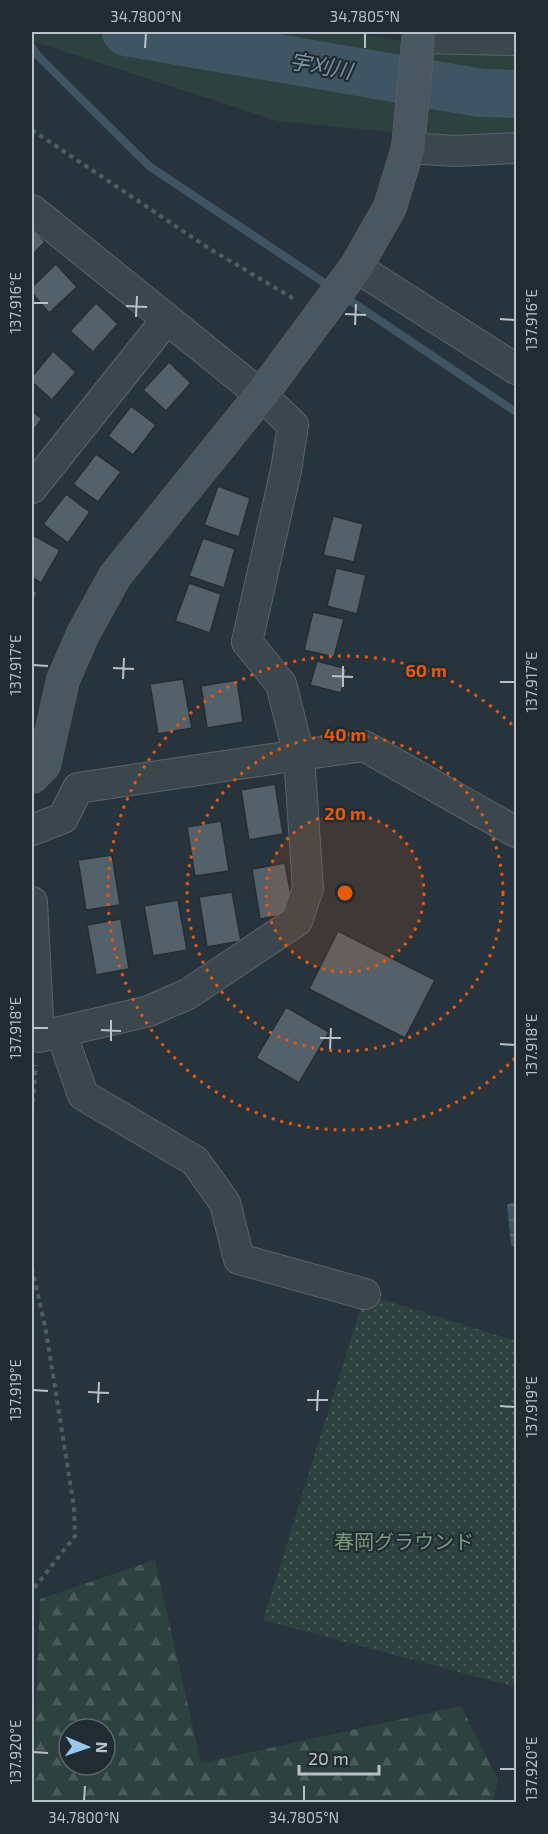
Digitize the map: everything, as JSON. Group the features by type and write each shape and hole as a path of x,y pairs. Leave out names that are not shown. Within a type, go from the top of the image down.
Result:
{"street":[{"path":"32,777 44,765 63,681 83,634 115,576 161,516 261,395 352,272 390,207 408,146 419,35 516,40"},
{"path":"408,146 455,151 516,148"},
{"path":"32,210 261,395 293,425 286,470 247,642 281,684 299,755 308,888 297,921 188,994 149,1011 50,1034"},
{"path":"352,272 516,369"},
{"path":"32,488 167,319"},
{"path":"32,830 63,818 78,788 364,746 516,832"},
{"path":"32,902 50,1034 83,1095 195,1161 225,1203 239,1259 365,1294"}],"path":[{"path":"32,130 210,249 323,310"},
{"path":"32,1111 50,1034"},
{"path":"32,1268 46,1331 74,1507 75,1536 32,1591"}],"green space":[{"path":"32,32 350,32 426,45 516,43 516,144 278,121 32,41"},
{"name":"春岡グラウンド","path":"365,1294 516,1341 516,1687 263,1620"},
{"path":"155,1560 201,1763 461,1706 498,1780 493,1802 32,1802 40,1599"}],"water":[{"path":"516,1201 516,1248 511,1245 507,1205"}],"building":[{"path":"32,228 45,242 32,255"},
{"path":"56,264 77,287 49,313 32,293 32,287"},
{"path":"96,303 118,324 93,352 70,331"},
{"path":"53,351 76,372 52,400 32,382 32,377"},
{"path":"169,362 191,383 166,411 143,390"},
{"path":"131,406 156,425 133,455 108,436"},
{"path":"32,411 42,419 32,432"},
{"path":"96,454 121,472 98,502 73,484"},
{"path":"218,486 250,498 239,537 204,525"},
{"path":"66,494 90,512 68,543 43,524"},
{"path":"333,516 363,524 354,562 323,555"},
{"path":"33,535 60,550 41,583 32,577"},
{"path":"203,538 235,549 224,588 189,576"},
{"path":"336,568 366,575 357,614 327,606"},
{"path":"189,583 221,594 210,633 175,621"},
{"path":"32,590 37,592 32,606"},
{"path":"313,612 344,619 334,657 304,650"},
{"path":"317,661 347,669 341,693 310,685"},
{"path":"183,679 192,728 158,734 150,684"},
{"path":"237,680 243,722 207,728 201,686"},
{"path":"275,784 283,834 249,840 241,790"},
{"path":"221,821 229,871 195,876 187,827"},
{"path":"112,855 120,905 86,910 78,860"},
{"path":"285,863 294,913 260,919 252,869"},
{"path":"232,892 241,941 207,947 199,897"},
{"path":"178,900 187,950 153,956 144,906"},
{"path":"121,919 129,969 96,975 87,925"},
{"path":"338,931 435,980 405,1038 309,989"},
{"path":"286,1007 329,1032 299,1083 256,1058"}],"waterway":[{"name":"宇刈川","path":"126,32 481,93 516,94"},
{"path":"32,47 38,56 149,166 332,288"},
{"path":"342,295 516,412"}]}
